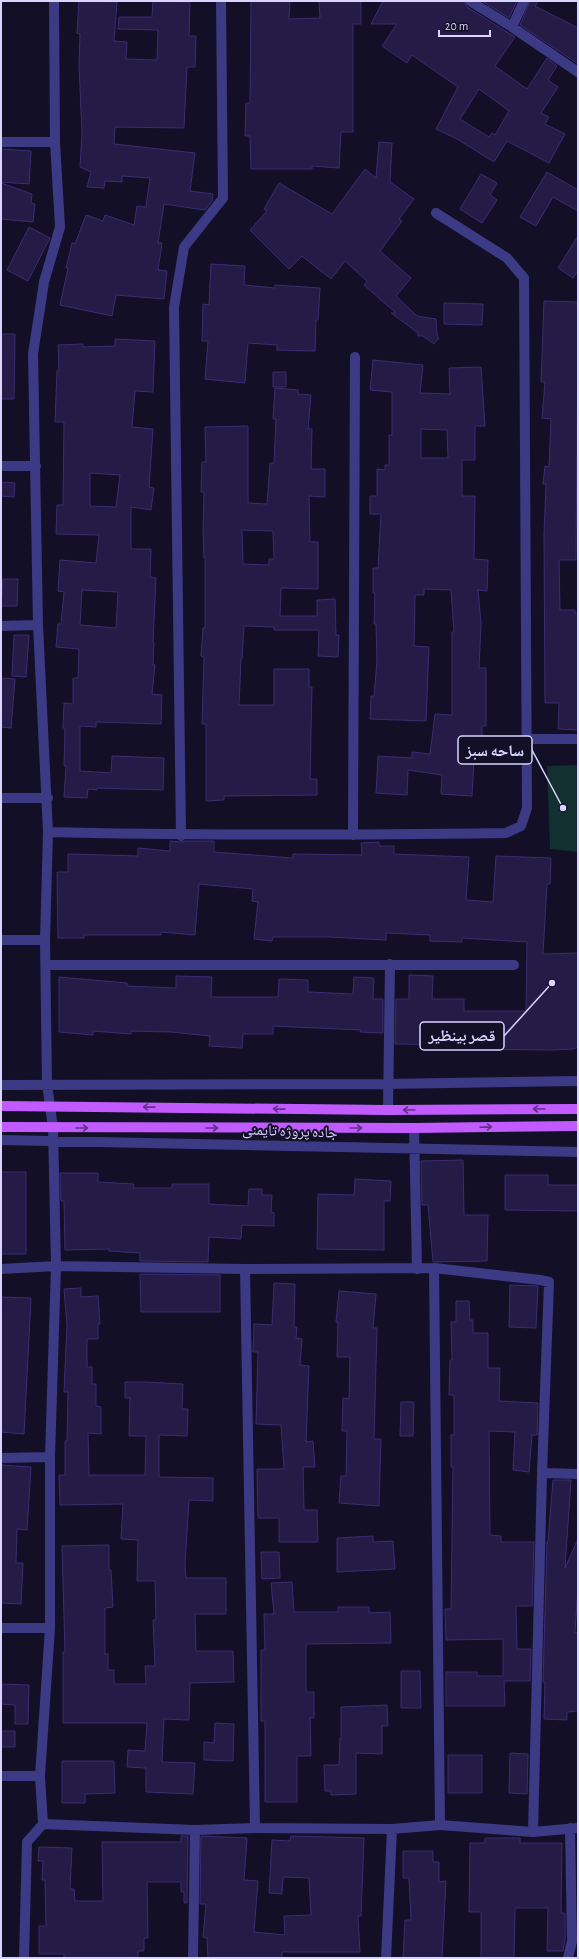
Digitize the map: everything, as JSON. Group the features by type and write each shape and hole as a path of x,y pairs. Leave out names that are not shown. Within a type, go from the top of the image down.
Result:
{"main road":[{"name":"جاده پروژه تایمنی","path":"1,1106 50,1105 388,1110 578,1109"},
{"name":"جاده پروژه تایمنی","path":"1,1127 414,1128 578,1126"}],"street":[{"path":"24,1958 27,1842 43,1824 40,1776 50,1628 50,1457 56,1266 53,1128 47,1084 45,940 48,798 38,625 33,354 44,282 60,227 55,142 54,1"},
{"path":"181,836 174,307 184,247 223,198 221,1"},
{"path":"470,1 512,27 578,72"},
{"path":"512,27 524,1"},
{"path":"1,142 55,142"},
{"path":"48,832 181,836 353,835 506,833 521,826 527,808 524,278 507,258 436,212"},
{"path":"353,835 355,358"},
{"path":"1,466 36,466"},
{"path":"1,626 38,625"},
{"path":"527,739 578,739"},
{"path":"1,798 48,798"},
{"path":"1,940 45,940"},
{"path":"388,1110 387,1084 390,964"},
{"path":"46,965 514,965"},
{"path":"1,1085 387,1084 578,1081"},
{"path":"414,1128 417,1269"},
{"name":"جاده پروژه تایمنی","path":"1,1140 53,1140 415,1150 578,1152"},
{"path":"1,1269 56,1266 245,1269 434,1268 549,1282 542,1472 533,1832"},
{"path":"434,1268 440,1825"},
{"path":"245,1269 255,1828"},
{"path":"1,1458 50,1457"},
{"path":"542,1472 578,1474"},
{"path":"1,1628 50,1628"},
{"path":"1,1776 40,1776"},
{"path":"43,1824 195,1830 255,1828 392,1829 440,1825 533,1832 574,1828 572,1941 568,1958"},
{"path":"386,1958 392,1829"},
{"path":"193,1958 195,1830"}],"green space":[{"path":"578,765 578,852 550,849 547,766"}],"building":[{"path":"79,1 117,2 114,41 127,42 126,59 157,60 158,30 118,29 119,17 152,17 153,1 190,2 189,36 196,36 195,67 187,67 184,128 115,127 114,144 195,153 190,191 213,194 212,201 205,210 164,204 158,243 162,243 158,270 167,271 164,299 116,295 112,316 60,305 72,243 75,244 86,215 103,221 105,215 134,225 137,206 146,207 150,178 122,176 122,182 105,181 104,188 87,187 91,172 80,167 82,132 79,66 80,34 77,33"},
{"path":"251,1 290,1 289,19 320,18 319,1 361,1 361,24 353,24 353,132 341,132 339,168 312,166 312,169 251,169 250,136 245,136 246,103 250,103"},
{"path":"383,1 464,1 467,7 515,37 495,66 527,89 547,58 557,66 548,80 558,87 541,113 549,117 545,124 565,134 549,163 507,141 494,162 457,139 436,129 458,87 412,55 407,63 382,46 397,24 371,24","holes":["479,89 509,111 495,135 492,133 489,137 460,119"]},
{"path":"482,1 517,1 509,18"},
{"path":"530,1 538,1 535,6 578,28 578,64 520,25"},
{"path":"379,142 392,143 390,182 414,199 399,219 402,221 380,251 411,278 396,296 417,316 436,319 437,335 439,338 434,344 423,336 418,336 418,333 391,313 396,313 364,285 367,281 345,261 331,279 302,256 289,269 250,230 267,211 264,209 279,183 332,214 365,169 376,178"},
{"path":"1,149 31,151 29,184 1,182"},
{"path":"547,172 578,190 578,211 553,197 536,226 520,217"},
{"path":"481,174 497,183 490,195 497,200 482,223 460,209"},
{"path":"1,183 32,194 31,203 35,204 33,222 1,219"},
{"path":"29,227 50,238 28,281 7,270"},
{"path":"578,236 578,271 573,278 558,268"},
{"path":"211,264 245,266 244,285 275,288 275,285 320,288 318,320 316,320 315,351 277,350 277,345 248,343 245,383 205,379 208,341 202,341 203,304 209,305"},
{"path":"544,301 577,302 576,560 559,560 560,610 575,610 575,613 578,613 578,730 558,729 559,703 545,703 544,534 546,484 543,484 545,466 549,467 551,419 542,418 545,382 541,382"},
{"path":"444,303 483,304 482,325 444,324"},
{"path":"1,334 15,334 14,399 1,399"},
{"path":"115,339 155,341 153,392 135,391 132,427 153,429 149,487 154,488 151,510 131,507 131,549 151,549 150,577 156,578 153,642 153,665 155,665 152,694 162,695 161,724 96,722 96,727 80,726 80,771 111,773 112,756 164,758 163,790 97,788 97,790 88,789 87,798 64,797 66,766 64,766 64,703 73,704 73,678 78,678 79,649 56,647 58,624 61,624 64,592 58,591 60,560 96,563 99,535 56,534 57,505 63,505 64,422 55,422 57,371 59,371 58,345 83,344 83,347 115,346","holes":["90,473 120,475 116,507 90,506","82,590 118,592 116,628 80,625"]},
{"path":"373,360 423,365 420,393 450,394 449,368 481,367 485,426 475,426 475,460 462,460 462,496 475,496 474,559 488,560 487,591 478,590 481,624 479,668 486,668 486,726 482,726 482,759 474,759 472,796 441,794 442,775 408,770 407,795 376,793 378,756 412,758 412,752 430,754 435,714 452,715 452,632 454,632 451,590 424,589 424,595 415,595 414,646 429,647 426,721 370,719 371,696 374,696 377,661 376,624 374,624 375,593 373,593 373,568 378,568 381,514 370,514 370,496 377,496 377,469 385,470 385,465 389,465 389,435 392,435 392,392 370,390","holes":["421,429 447,430 448,458 421,458"]},
{"path":"273,372 286,372 286,387 273,387"},
{"path":"275,388 298,390 298,394 311,395 308,429 312,429 311,469 325,469 325,497 309,496 310,542 318,542 318,589 281,588 280,616 317,616 317,600 335,599 336,635 339,635 338,657 318,656 319,630 274,630 274,627 244,626 239,705 274,705 274,669 309,669 309,687 312,687 310,779 317,779 317,795 224,796 224,800 206,801 206,724 202,724 204,657 201,656 203,628 205,628 205,558 203,531 204,492 201,492 202,462 206,462 205,427 248,426 248,503 267,504 270,463 274,463 276,419 273,419","holes":["242,530 273,531 274,559 269,559 269,565 243,564"]},
{"path":"1,482 15,483 14,497 1,496"},
{"path":"3,579 18,579 17,606 1,606"},
{"path":"14,635 29,635 26,677 12,676"},
{"path":"1,678 15,679 11,728 1,727"},
{"path":"170,841 214,841 214,852 293,858 293,854 362,855 361,843 379,842 379,846 394,846 394,854 469,857 466,900 493,902 496,856 551,858 550,884 547,884 543,954 578,953 578,1047 573,1049 551,1050 470,1049 470,1045 395,1044 396,999 409,999 409,975 433,976 432,999 464,999 464,1011 526,1011 527,942 462,938 462,942 430,941 430,935 386,933 386,940 329,937 273,937 272,941 254,939 258,902 252,901 253,889 199,884 195,935 161,932 161,935 84,935 84,938 58,938 57,872 68,872 68,854 138,856 138,848 170,851"},
{"path":"176,976 212,977 211,997 278,997 279,979 308,980 308,992 353,994 354,977 374,978 373,999 383,999 383,1033 360,1032 361,1030 273,1026 273,1034 243,1034 242,1048 209,1046 210,1036 171,1032 131,1031 131,1034 93,1031 93,1035 59,1032 59,977 127,983 127,986 176,988"},
{"path":"463,1160 464,1215 488,1215 487,1261 433,1262 428,1205 422,1205 421,1161"},
{"path":"1,1172 26,1172 26,1254 1,1254"},
{"path":"60,1173 98,1173 98,1182 134,1184 133,1188 172,1188 172,1184 209,1184 209,1204 248,1206 249,1189 262,1189 262,1195 272,1195 271,1212 274,1213 274,1226 242,1225 241,1239 209,1237 208,1262 140,1261 140,1253 109,1251 109,1249 65,1250 64,1201 61,1201"},
{"path":"505,1175 548,1175 548,1185 578,1185 578,1211 505,1210"},
{"path":"355,1179 391,1181 390,1201 384,1201 384,1250 317,1249 318,1194 354,1195"},
{"path":"140,1274 220,1275 220,1312 141,1312"},
{"path":"274,1283 295,1284 294,1327 297,1327 296,1338 302,1339 300,1365 309,1366 306,1442 313,1441 315,1467 303,1467 304,1510 317,1510 318,1542 279,1542 279,1518 258,1518 257,1469 284,1469 281,1425 256,1424 258,1352 253,1352 254,1324 272,1325"},
{"path":"510,1285 538,1286 536,1328 509,1327"},
{"path":"81,1288 81,1297 98,1296 100,1324 98,1324 98,1339 87,1339 87,1367 92,1367 92,1384 96,1384 96,1406 101,1407 101,1434 88,1433 89,1475 145,1475 146,1436 129,1436 130,1398 125,1398 125,1382 145,1382 183,1384 182,1409 188,1409 187,1436 159,1435 159,1477 213,1478 213,1501 189,1500 185,1565 186,1578 226,1578 226,1614 195,1614 196,1651 233,1651 234,1682 190,1683 189,1720 164,1719 162,1762 195,1763 193,1794 146,1792 146,1768 127,1767 128,1750 145,1751 147,1723 63,1723 63,1652 65,1652 62,1546 109,1545 109,1570 111,1570 113,1607 105,1608 105,1654 108,1654 108,1670 114,1670 114,1684 146,1684 145,1666 155,1666 153,1620 156,1620 155,1581 137,1581 138,1540 121,1539 123,1504 60,1505 59,1475 65,1475 65,1441 67,1441 68,1392 64,1392 67,1325 64,1289"},
{"path":"339,1291 376,1294 373,1328 377,1328 374,1439 381,1439 379,1506 339,1503 341,1476 346,1476 347,1431 342,1431 343,1398 349,1399 350,1357 337,1357 338,1323 336,1322"},
{"path":"1,1297 31,1298 24,1434 1,1432"},
{"path":"456,1301 469,1301 470,1320 473,1320 473,1333 488,1333 488,1368 500,1368 499,1401 538,1403 537,1435 532,1435 529,1472 513,1470 515,1432 489,1431 490,1535 501,1536 501,1542 534,1542 532,1606 516,1606 517,1649 531,1649 530,1681 504,1681 505,1706 446,1706 446,1672 477,1672 477,1676 503,1676 503,1639 446,1640 445,1609 451,1609 453,1467 451,1467 451,1435 454,1435 454,1395 449,1395 450,1360 452,1360 451,1322 456,1322"},
{"path":"401,1402 414,1402 413,1436 400,1436"},
{"path":"1,1465 31,1467 27,1530 17,1529 16,1563 23,1563 21,1604 1,1603"},
{"path":"553,1480 571,1480 565,1568 578,1539 578,1585 575,1633 578,1632 578,1711 567,1712 567,1720 544,1719 545,1682 543,1682 547,1542"},
{"path":"373,1536 373,1542 393,1541 395,1569 337,1572 337,1538"},
{"path":"261,1552 279,1552 280,1578 262,1579"},
{"path":"292,1582 294,1612 338,1612 338,1607 369,1607 369,1613 390,1612 391,1643 306,1644 306,1692 314,1692 314,1718 310,1718 311,1756 297,1756 297,1802 265,1802 265,1721 261,1721 261,1650 265,1650 264,1614 274,1614 271,1583"},
{"path":"401,1671 420,1671 421,1708 401,1708"},
{"path":"2,1684 29,1685 28,1724 15,1724 15,1705 1,1704"},
{"path":"387,1705 388,1726 382,1726 382,1754 356,1753 356,1794 331,1795 331,1791 325,1791 324,1765 339,1765 341,1707"},
{"path":"215,1723 234,1724 233,1761 204,1760 204,1742 214,1743"},
{"path":"1,1731 15,1731 15,1747 1,1747"},
{"path":"510,1753 528,1754 527,1794 509,1793"},
{"path":"448,1755 482,1755 482,1793 448,1793"},
{"path":"62,1761 114,1761 115,1793 85,1794 85,1803 62,1803"},
{"path":"181,1836 188,1836 187,1903 184,1903 184,1892 181,1892 181,1882 147,1882 148,1938 144,1938 144,1951 138,1951 138,1958 64,1958 64,1954 39,1954 39,1926 46,1926 45,1880 42,1880 43,1861 38,1861 39,1847 72,1848 70,1889 74,1889 75,1901 103,1901 102,1842 181,1842"},
{"path":"201,1836 247,1838 244,1880 258,1881 254,1932 285,1935 284,1916 311,1915 309,1878 283,1877 282,1894 269,1893 272,1840 290,1841 291,1836 364,1838 361,1916 358,1916 360,1952 282,1952 282,1958 208,1958 207,1938 203,1937 206,1904 200,1904"},
{"path":"485,1838 520,1838 520,1843 562,1843 561,1913 565,1913 565,1940 563,1951 547,1951 548,1908 515,1908 514,1958 481,1958 481,1912 469,1912 470,1843 485,1843"},
{"path":"403,1851 433,1851 433,1862 439,1862 439,1882 446,1881 442,1958 403,1958 405,1920 411,1920 409,1878 403,1878"}],"place":[{"name":"ساحه سبز","path":"563,808"},
{"name":"قصر بینظیر","path":"552,983"}]}
